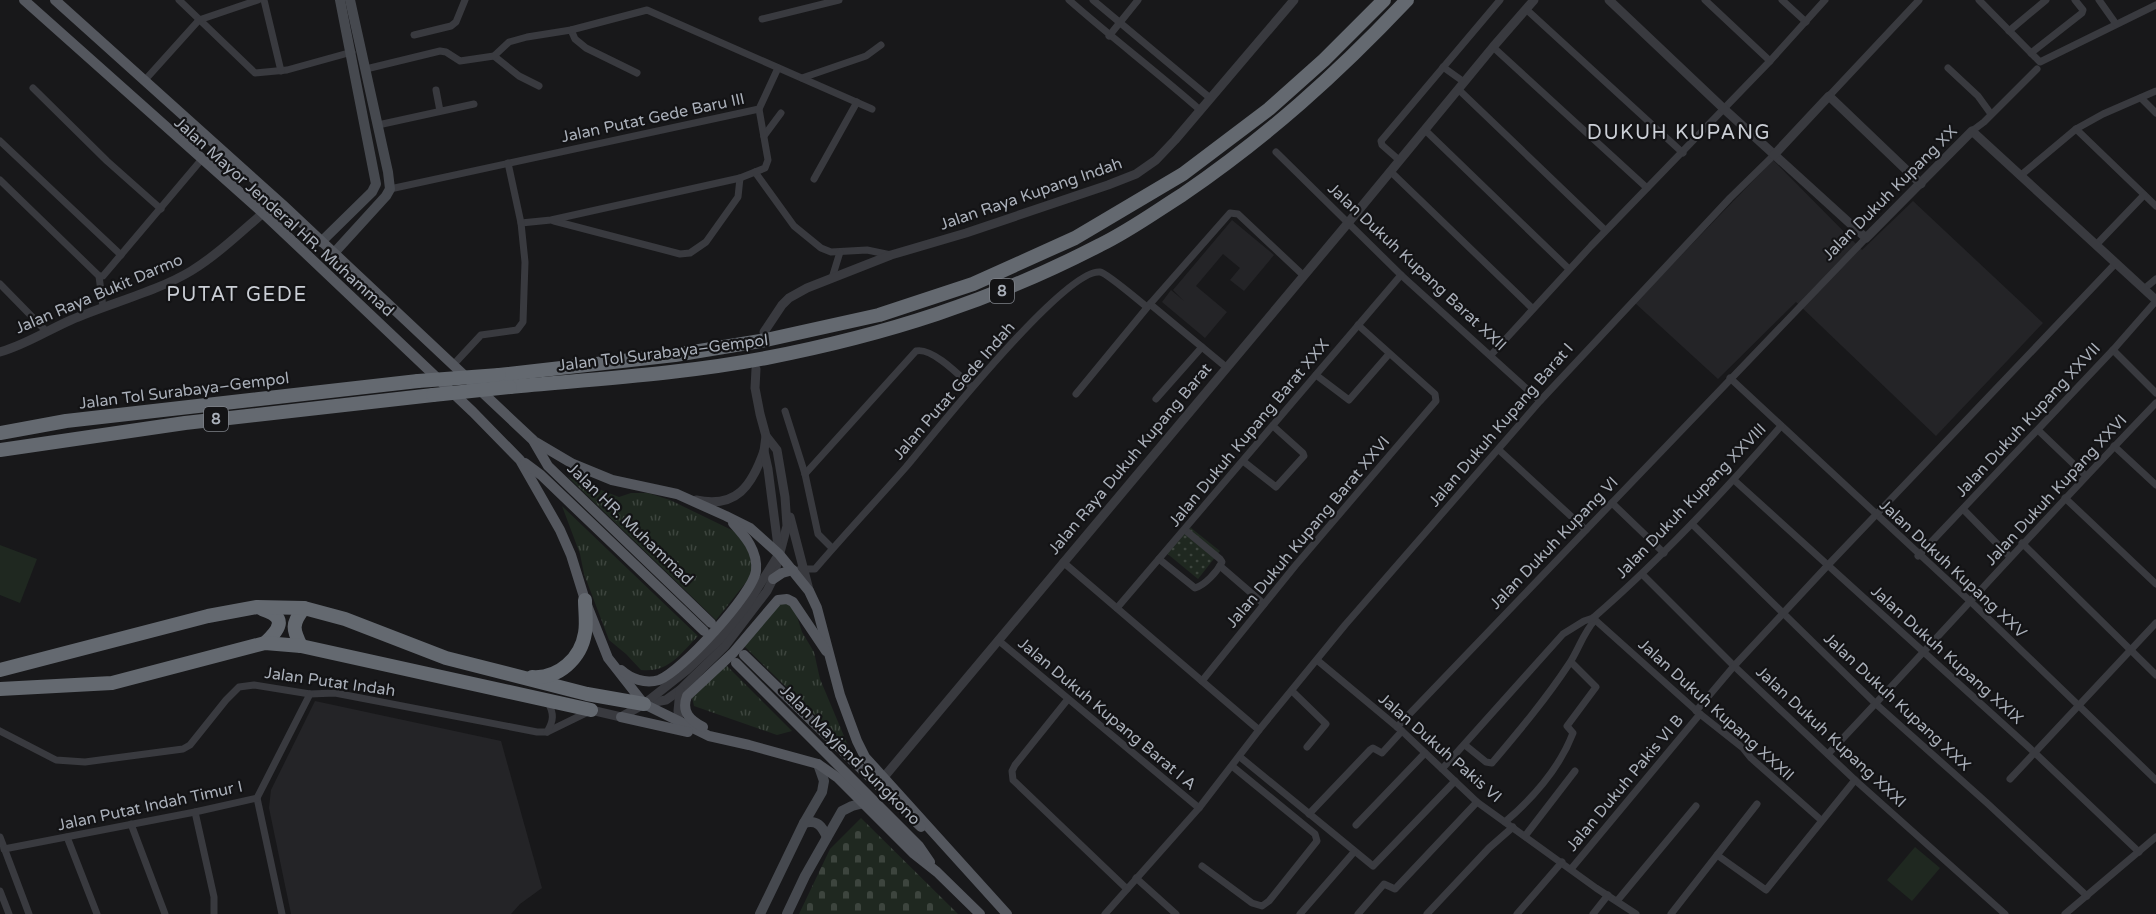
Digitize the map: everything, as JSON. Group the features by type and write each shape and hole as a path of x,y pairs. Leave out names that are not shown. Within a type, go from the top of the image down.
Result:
{"highway":[{"name":"Jalan Tol Surabaya–Gempol","path":"0,433 66,421 418,381 499,375 675,355 766,340 879,315 974,284 1076,238 1183,174 1269,109 1324,60 1384,0"},
{"name":"Jalan Tol Surabaya–Gempol","path":"0,452 20,446 185,423 720,366 885,331 943,314 1003,291 1102,245 1202,181 1254,143 1314,94 1407,0"},
{"path":"510,674 544,676 561,670 570,663 582,646 586,631 585,600"},
{"path":"0,670 208,616 257,607 304,608 345,619 447,658 587,694 644,704"},
{"path":"257,607 270,611 278,618 278,631 266,643"},
{"path":"301,646 294,632 294,624 304,608"},
{"path":"0,689 112,683 266,643 301,646 591,710"}],"main road":[{"name":"Jalan Mayor Jenderal HR. Muhammad","path":"24,0 262,213 474,412 520,460"},
{"name":"Jalan Mayor Jenderal HR. Muhammad","path":"55,0 454,364 534,441"},
{"path":"334,254 390,189 366,69 356,51 340,0"},
{"path":"321,242 376,187 350,0"},
{"path":"534,441 573,464 612,480 677,494 726,516 750,528 799,569 819,616 840,695 857,741 866,757 1007,914"},
{"name":"Jalan HR. Muhammad","path":"520,460 541,474 708,627 548,465 534,441"},
{"path":"520,460 560,530 571,555 603,649 644,704 709,736"},
{"path":"603,649 625,674 639,680 651,681 664,678 712,633 745,596 756,572 754,555 747,539 726,516"},
{"path":"773,579 782,573 799,569"},
{"path":"736,742 692,722 686,714 685,702 687,696 733,653 772,605 781,599 793,602 829,655"},
{"name":"Jalan Mayjend Sungkono","path":"937,872 919,846 740,659 951,853"},
{"path":"621,717 736,742 818,764 838,777 913,853 937,872 980,914"},
{"path":"760,914 804,823 822,792 824,781 818,764"},
{"path":"787,914 842,811 864,803"},
{"path":"804,823 818,824 827,837"}],"street":[{"path":"179,0 255,73 280,71 356,51"},
{"path":"145,80 199,20 258,0"},
{"path":"264,0 280,71"},
{"path":"414,35 451,26 456,22 465,0"},
{"path":"762,18 839,0"},
{"path":"1069,0 1109,36 1168,81 1200,110"},
{"path":"1093,0 1210,98"},
{"path":"1109,36 1138,0"},
{"name":"Jalan Raya Kupang Indah","path":"764,332 773,316 789,298 807,288 891,255 966,233 1137,174 1156,160 1175,140 1294,0"},
{"path":"1399,159 1383,146 1381,141 1500,0"},
{"name":"Jalan Raya Dukuh Kupang Barat","path":"884,777 1534,0"},
{"path":"1609,0 1866,238"},
{"path":"1705,0 1770,61"},
{"path":"1782,0 1806,22"},
{"path":"1491,355 1605,230 1683,153 1826,0"},
{"name":"Jalan Dukuh Kupang Barat I","path":"1105,914 1199,808 1345,625 1540,400 1919,0"},
{"path":"1979,0 2031,53 2039,66"},
{"path":"2009,31 2046,0"},
{"path":"2031,53 2082,13 2083,10 2076,0"},
{"path":"2099,0 2116,24"},
{"path":"1972,131 2039,66 2156,5"},
{"path":"1526,9 1683,153"},
{"path":"366,69 440,51 460,61 494,56 503,46 516,40 571,30 649,10 872,109"},
{"path":"571,30 575,39 586,48 637,73"},
{"path":"802,78 866,56 881,45"},
{"path":"1493,47 1647,188"},
{"path":"494,56 519,76 539,86"},
{"path":"1443,67 1605,230"},
{"name":"Jalan Putat Gede Baru III","path":"390,189 759,109 778,68"},
{"path":"1948,68 1978,96 1991,114"},
{"path":"33,88 107,161 161,209"},
{"path":"436,90 440,111"},
{"path":"2020,176 2076,129 2103,114 2156,91"},
{"path":"1828,96 1920,184"},
{"path":"2141,98 2156,113"},
{"path":"813,179 856,102"},
{"path":"378,125 474,104"},
{"path":"521,223 551,220 740,178 765,168 768,163 759,109"},
{"path":"764,136 781,113"},
{"path":"2076,129 2156,206"},
{"path":"1425,130 1569,269"},
{"name":"Jalan Dukuh Kupang XX","path":"1730,378 1972,131 2156,301"},
{"path":"0,141 121,255"},
{"name":"Jalan Dukuh Kupang Barat XXII","path":"1275,152 1401,275 1540,400"},
{"path":"99,276 103,276 202,159"},
{"path":"454,364 481,335 517,330 522,324 525,262 521,223 508,163"},
{"path":"1390,171 1532,308"},
{"path":"755,172 787,217 803,235 821,248 840,252 867,250 891,255"},
{"path":"551,220 680,254 690,253 706,242 738,197 740,178"},
{"path":"0,180 99,276 103,307"},
{"path":"2096,245 2144,195"},
{"name":"Jalan Raya Bukit Darmo","path":"0,352 190,272 262,213"},
{"path":"1076,394 1148,305 1230,213 1238,214 1304,276"},
{"path":"832,278 840,252"},
{"name":"Jalan Dukuh Pakis VI B","path":"1571,869 1734,666 2115,264"},
{"name":"Jalan Putat Gede Indah","path":"799,569 815,569 972,387 1054,300 1081,277 1092,273 1104,273 1226,367"},
{"name":"Jalan Dukuh Kupang Barat XXX","path":"1117,608 1401,275"},
{"path":"2144,289 2156,279"},
{"path":"0,284 46,331"},
{"name":"Jalan Dukuh Kupang XXVII","path":"1918,555 2113,350 2156,301"},
{"path":"1316,375 1346,400 1349,400 1389,354 1358,325"},
{"path":"1156,399 1202,347"},
{"path":"2113,350 2156,393"},
{"name":"Jalan Putat Gede Indah","path":"805,474 916,351 925,351 938,358 972,387"},
{"name":"Jalan Dukuh Kupang Barat XXVI","path":"1202,681 1295,566 1436,401 1435,394 1389,354"},
{"path":"677,494 707,502 734,496 751,482 764,451 766,436 755,388 756,369"},
{"name":"Jalan Dukuh Kupang XXV","path":"1730,378 1971,602 2156,780"},
{"name":"Jalan Dukuh Kupang VI","path":"1309,814 1370,750 1373,748 1382,753 1400,729 1730,378"},
{"name":"Jalan Dukuh Kupang XXVI","path":"1828,754 1971,602 2022,543 2156,403"},
{"path":"785,411 805,474 818,534 832,549"},
{"path":"1243,461 1276,488 1304,456 1273,426"},
{"name":"Jalan Dukuh Kupang XXVIII","path":"1594,619 1664,553 1734,480 1781,426"},
{"path":"2038,430 2086,476"},
{"path":"766,436 777,450 799,569"},
{"path":"2114,446 2156,485"},
{"path":"1499,450 1586,530"},
{"path":"547,732 591,710 621,717 644,704 687,670 719,640 747,605 779,554 764,451"},
{"name":"Jalan Dukuh Kupang XXIX","path":"1734,480 2035,753 2139,852"},
{"path":"644,704 666,700 680,690 732,639 767,591 773,579 787,526 785,497"},
{"path":"2065,498 2156,584"},
{"path":"1612,503 1664,553"},
{"path":"1963,509 2010,557"},
{"name":"Jalan Dukuh Kupang XXX","path":"1692,524 1876,704 1988,803 2087,896"},
{"path":"1159,560 1195,588 1201,586 1220,566 1222,562 1220,559 1185,530"},
{"path":"2022,543 2156,675"},
{"path":"1063,562 1259,730"},
{"path":"1220,566 1264,604"},
{"name":"Jalan Dukuh Kupang XXXI","path":"1643,574 1734,666 1855,780 2005,914"},
{"path":"1465,745 1486,762 1492,763 1571,662 1585,632 1594,619"},
{"path":"1442,769 1563,634 1584,621 1594,619"},
{"name":"Jalan Dukuh Kupang XXXII","path":"1594,619 1698,712 1743,748 1751,758 1821,820"},
{"path":"2010,779 2156,623"},
{"name":"Jalan Dukuh Kupang Barat I A","path":"998,640 1199,808"},
{"name":"Jalan Dukuh Pakis VI","path":"1317,660 1400,729 1477,802 1636,914"},
{"path":"1505,822 1534,793 1563,755 1573,733 1567,726 1596,687 1571,662"},
{"name":"Jalan Putat Indah","path":"0,731 56,760 85,762 183,749 190,745 239,687 254,685 310,694 335,693 537,732 547,732"},
{"path":"680,690 678,711 680,723"},
{"path":"1292,691 1326,724 1307,747"},
{"name":"Jalan Putat Indah Timur I","path":"4,849 257,798 310,694"},
{"path":"1068,699 1015,765 1012,771 1013,780 1127,889"},
{"path":"547,701 554,714 547,732"},
{"path":"1356,825 1425,753"},
{"path":"1240,757 1374,866 1455,781"},
{"path":"1202,866 1252,903 1262,906 1269,902 1317,841 1315,834 1232,766"},
{"path":"1525,836 1575,771"},
{"path":"1717,855 1766,890 1855,780"},
{"path":"257,798 282,914"},
{"path":"1358,914 1384,884 1395,889 1477,802"},
{"path":"1671,914 1757,804"},
{"path":"1617,901 1696,806"},
{"path":"195,812 214,897 214,914"},
{"path":"131,824 165,914"},
{"path":"1427,914 1481,856 1513,827"},
{"path":"0,837 29,914"},
{"path":"67,837 97,914"},
{"path":"2065,914 2156,837"},
{"path":"1300,914 1354,852"},
{"path":"1517,914 1562,862"},
{"path":"1136,878 1176,914"},
{"path":"0,891 9,914"},
{"path":"1593,914 1608,895"},
{"path":"1992,914 1998,908"}],"shaded area":[{"path":"1773,160 1862,250 1913,201 2043,323 1936,436 1796,302 1718,379 1635,303"},
{"path":"1232,220 1274,255 1244,291 1230,280 1240,268 1223,254 1196,286 1227,312 1205,338 1162,302 1171,290 1184,301 1173,290"},
{"path":"315,701 501,741 542,888 520,904 511,914 291,914 269,808 271,790"}],"green space":[{"path":"568,477 619,497 631,493 648,493 670,500 740,534 752,553 751,576 716,620"},
{"path":"562,506 698,636 673,661 659,668 641,670 609,640"},
{"path":"1186,524 1220,551 1198,579 1164,551"},
{"path":"0,545 37,559 20,603 0,595"},
{"path":"779,601 793,604 802,632 814,652 820,679 849,748 743,645"},
{"path":"725,664 792,731 777,735 694,706 692,697"},
{"path":"861,818 958,914 799,914 830,849"},
{"path":"1915,847 1940,868 1912,901 1887,880"}],"district":[{"name":"DUKUH KUPANG","path":"1679,133"},
{"name":"PUTAT GEDE","path":"237,295"}]}
